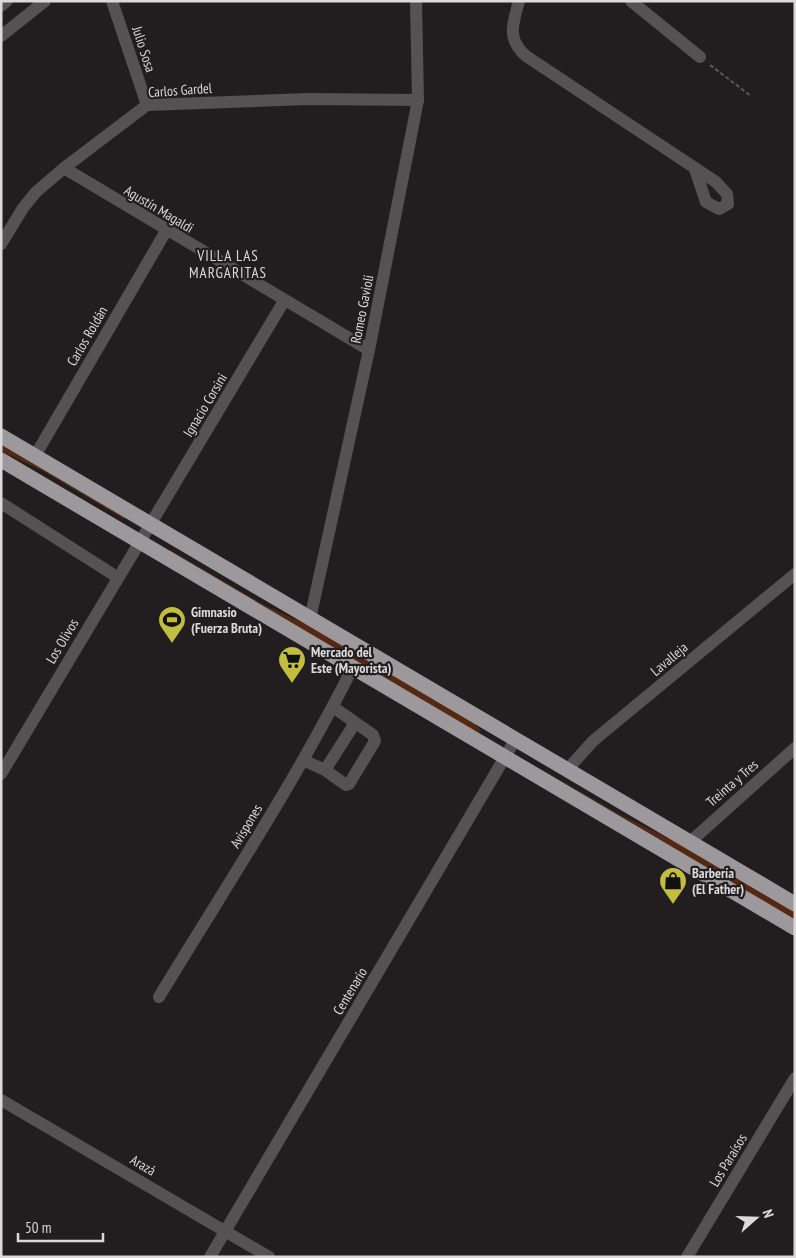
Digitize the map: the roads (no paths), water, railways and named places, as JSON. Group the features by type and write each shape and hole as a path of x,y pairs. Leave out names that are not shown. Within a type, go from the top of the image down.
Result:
{"highway":[{"path":"1,436 795,904"},
{"path":"1,460 795,928"}],"street":[{"path":"1,6 7,1"},
{"path":"1,36 45,1"},
{"name":"Julio Sosa","path":"112,1 147,105"},
{"name":"Romeo Gavioli","path":"310,619 368,350 418,100 416,1"},
{"path":"519,1 512,31 518,50 695,169"},
{"path":"631,1 700,57"},
{"name":"Carlos Gardel","path":"1,244 22,208 32,197 64,168 147,105 307,99 418,100"},
{"name":"Agustín Magaldi","path":"64,168 166,231 368,350"},
{"name":"Carlos Roldán","path":"35,456 166,231"},
{"name":"Ignacio Corsini","path":"151,526 284,301"},
{"path":"1,504 117,577"},
{"name":"Los Olivos","path":"1,774 117,577 151,526"},
{"name":"Lavalleja","path":"567,770 593,742 795,574"},
{"name":"Avispones","path":"159,997 303,760 353,668"},
{"path":"303,760 325,770 346,785 351,783 375,741 373,735 333,707"},
{"path":"325,770 355,723"},
{"name":"Centenario","path":"210,1257 515,740"},
{"name":"Treinta y Tres","path":"690,842 795,748"},
{"name":"Los Paraísos","path":"687,1257 795,1078"},
{"name":"Arazá","path":"1,1100 269,1257"}],"place":[{"name":"Gimnasio (Fuerza Bruta)","path":"172,644"},
{"name":"Mercado del Este (Mayorista)","path":"292,684"},
{"name":"Barbería (El Father)","path":"673,905"}],"district":[{"name":"VILLA LAS MARGARITAS","path":"228,264"}]}
